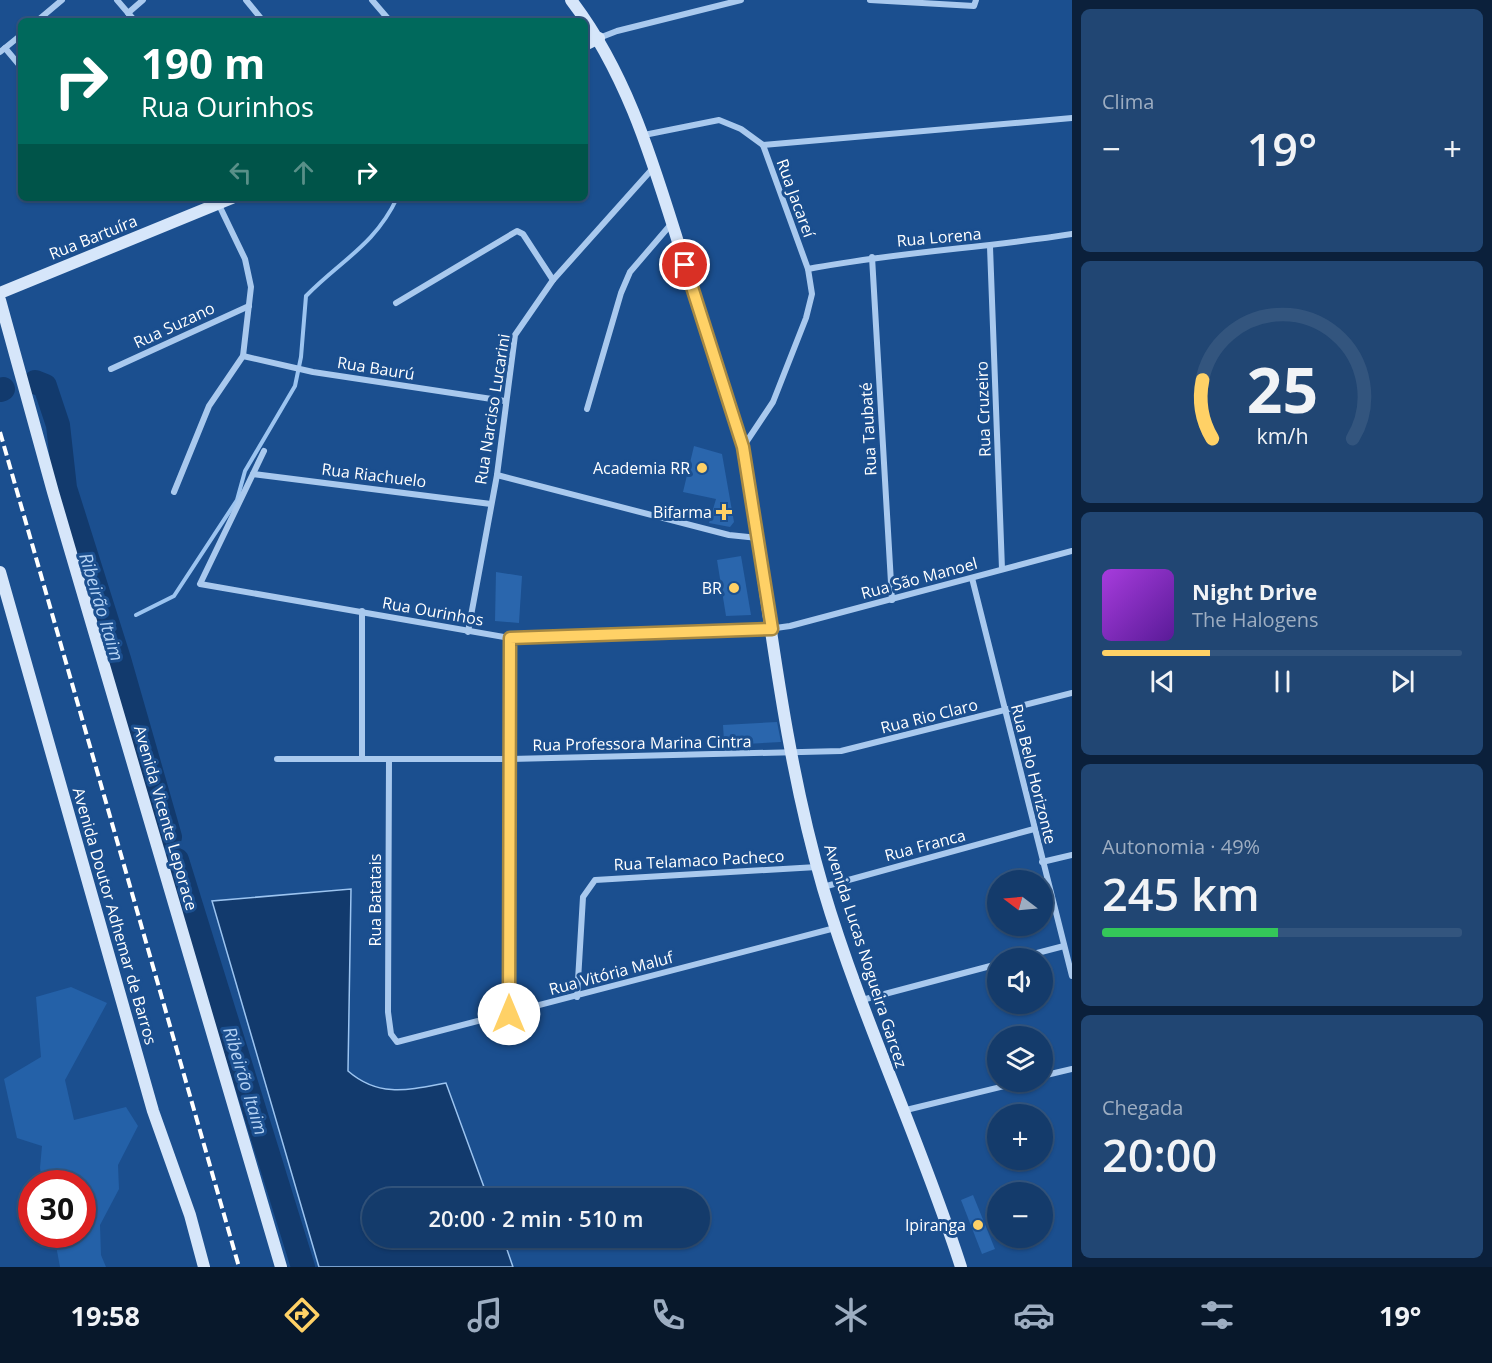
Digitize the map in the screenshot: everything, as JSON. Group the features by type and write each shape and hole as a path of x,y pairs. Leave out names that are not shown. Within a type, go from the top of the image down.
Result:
{"main road":[{"name":"Avenida Lucas Nogueira Garcez","path":"571,0 584,18"},
{"path":"579,0 582,15"},
{"name":"Avenida Lucas Nogueira Garcez","path":"588,23 599,38 644,135 743,447 759,538 790,754 823,887 861,1000 958,1266"},
{"path":"588,44 599,38"},
{"name":"Rua Bartuíra","path":"0,293 226,201"},
{"name":"Avenida Vicente Leporace","path":"0,300 53,492 282,1267"},
{"name":"Avenida Doutor Adhemar de Barros","path":"0,572 153,1111 190,1215 204,1267"}],"street":[{"path":"41,18 62,0"},
{"path":"117,0 132,18"},
{"path":"128,13 143,0"},
{"path":"246,0 261,18"},
{"path":"372,0 387,18"},
{"path":"599,38 617,31 741,0"},
{"path":"870,0 974,6 976,0"},
{"path":"18,38 3,50 18,64"},
{"name":"Rua Jacareí","path":"743,447 773,402 806,318 812,294 808,269 763,145 1072,118"},
{"path":"644,135 720,120 741,129 763,145"},
{"name":"Rua Narciso Lucarini","path":"468,632 497,476 515,335 553,280 654,166"},
{"path":"174,492 209,406 243,356 251,287 245,259 219,205"},
{"path":"587,409 621,293 630,272 672,223"},
{"path":"396,303 510,232 517,231 523,234 553,280"},
{"name":"Rua Lorena","path":"808,269 872,256 990,247 1072,234"},
{"name":"Rua Cruzeiro","path":"990,247 1002,570"},
{"name":"Rua Taubaté","path":"872,256 892,600"},
{"name":"Rua Suzano","path":"111,369 249,306"},
{"name":"Rua Baurú","path":"243,356 313,372 505,401"},
{"path":"253,474 264,451"},
{"name":"Rua Riachuelo","path":"253,474 491,504"},
{"name":"Rua Ourinhos","path":"253,474 200,584 510,638 772,629"},
{"path":"497,476 729,535 759,538"},
{"name":"Rua São Manoel","path":"772,629 892,600 1072,551"},
{"name":"Rua Belo Horizonte","path":"972,578 1072,976"},
{"path":"362,611 362,759"},
{"path":"509,1014 510,638"},
{"name":"Rua Rio Claro","path":"790,754 867,746 1072,693"},
{"name":"Rua Professora Marina Cintra","path":"277,759 511,759 790,754"},
{"name":"Rua Batatais","path":"389,760 388,1012 393,1039"},
{"name":"Rua Franca","path":"823,887 1034,829"},
{"path":"1042,862 1072,855"},
{"name":"Rua Telamaco Pacheco","path":"578,997 583,897 595,880 818,867"},
{"name":"Rua Vitória Maluf","path":"393,1039 402,1042 836,928"},
{"path":"1053,949 1064,946"},
{"path":"861,1000 987,967"},
{"path":"1053,1073 1072,1069"},
{"path":"902,1111 987,1090"}],"shaded area":[{"path":"351,889 348,1071 360,1080 383,1089 419,1088 446,1083 484,1188 362,1188 362,1248 506,1248 513,1267 319,1267 212,901"},
{"path":"71,987 107,1003 65,1080 74,1120 126,1107 138,1126 118,1165 119,1189 100,1225 101,1255 106,1267 60,1267 56,1248 96,1248 96,1170 40,1170 42,1146 17,1138 4,1079 41,1057 36,997"}],"building":[{"path":"694,446 722,454 734,522 730,527 709,523 716,499 683,492"},
{"name":"BR","path":"741,556 751,615 726,616 717,560"},
{"path":"496,572 522,576 519,623 495,621"},
{"path":"777,722 781,742 745,744 745,740 724,741 723,725"},
{"name":"Ipiranga","path":"973,1195 987,1229 987,1248 995,1249 982,1254 961,1200"}],"waterway":[{"path":"136,615 174,596 237,500 245,471 295,386 301,357 306,296 368,240 395,201"},
{"name":"Ribeirão Itaim","path":"35,382 45,386 58,425 65,488 119,659 170,837"},
{"name":"Ribeirão Itaim","path":"177,860 303,1267"}],"railway":[{"path":"0,432 239,1267"}],"place":[{"name":"Academia RR","path":"702,468"},
{"name":"Bifarma","path":"724,512"},
{"name":"BR","path":"734,588"},
{"name":"Ipiranga","path":"978,1225"}],"route":[{"path":"509,1014 510,638 772,629 743,447 685,265"}]}
